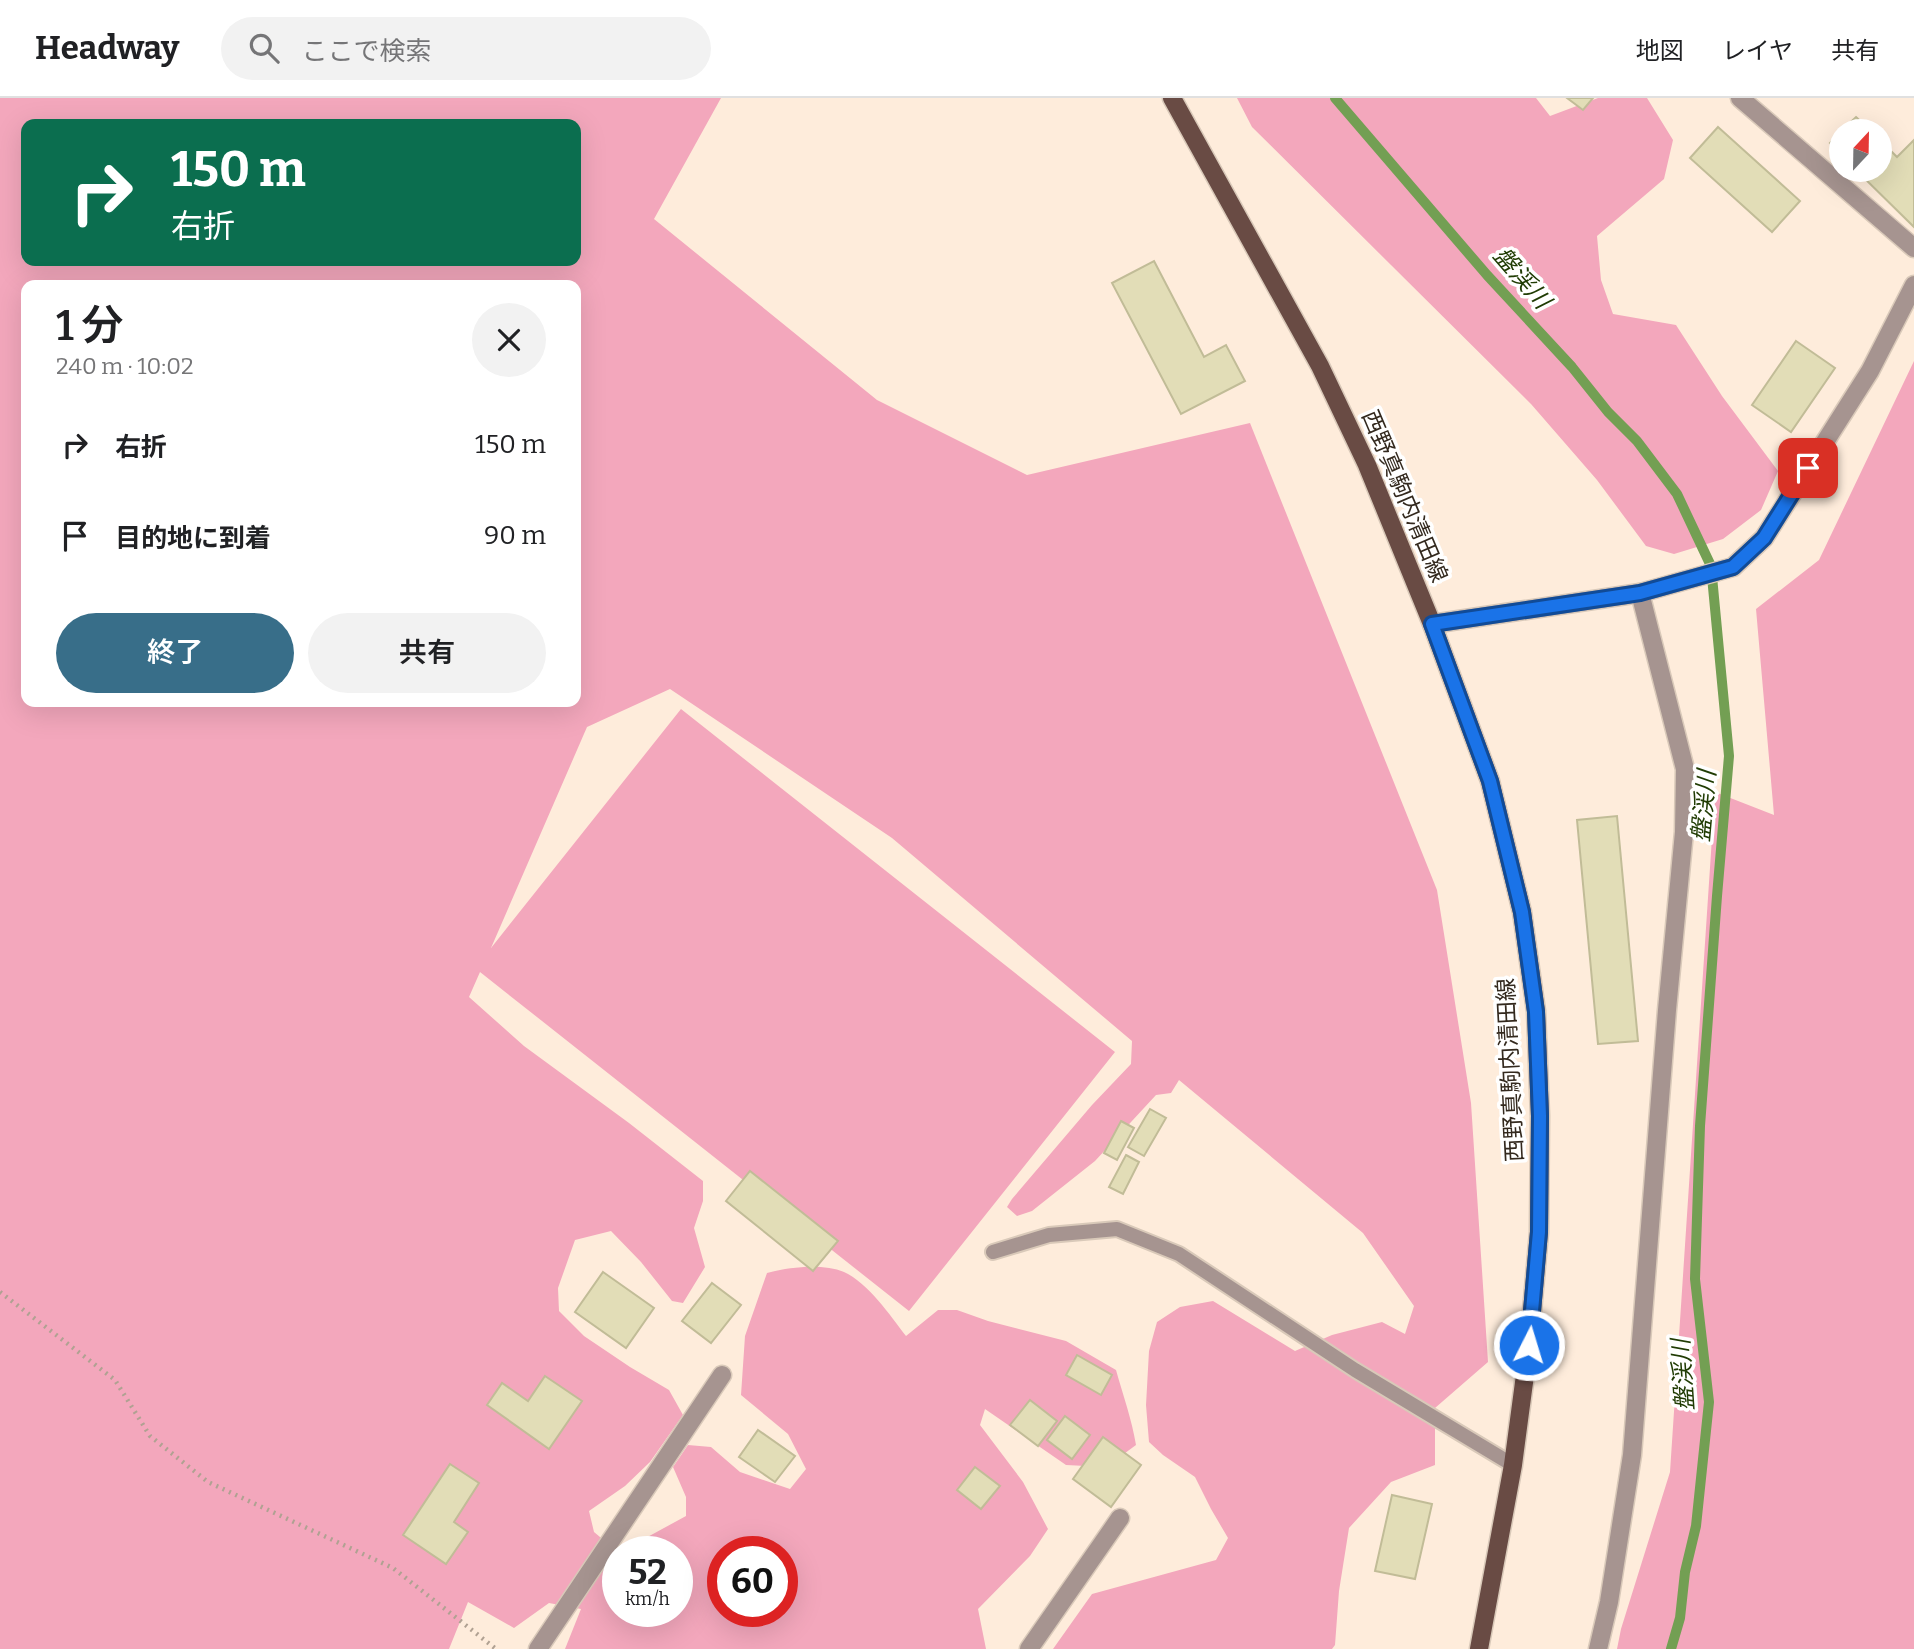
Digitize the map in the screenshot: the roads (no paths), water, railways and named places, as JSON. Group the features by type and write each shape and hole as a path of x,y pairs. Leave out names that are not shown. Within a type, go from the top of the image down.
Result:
{"main road":[{"name":"西野真駒内清田線","path":"1172,98 1320,366 1367,465 1432,624 1490,781 1522,912 1536,1012 1540,1116 1539,1232 1529,1345 1513,1465 1479,1649"}],"street":[{"path":"1740,98 1914,248"},
{"path":"1432,624 1645,592 1733,567 1764,538 1870,371 1914,285"},
{"path":"1598,1649 1609,1602 1632,1455 1684,832 1685,769 1645,592"},
{"path":"538,1649 722,1375"},
{"path":"1029,1649 1120,1518"}],"lane":[{"path":"993,1252 1049,1235 1117,1229 1179,1254 1356,1370 1513,1465"}],"waterway":[{"name":"盤渓川","path":"1335,98 1487,275 1637,441 1677,494 1711,566 1729,756 1700,1126 1695,1279 1709,1402 1696,1526 1685,1572 1680,1618 1671,1649"}]}
